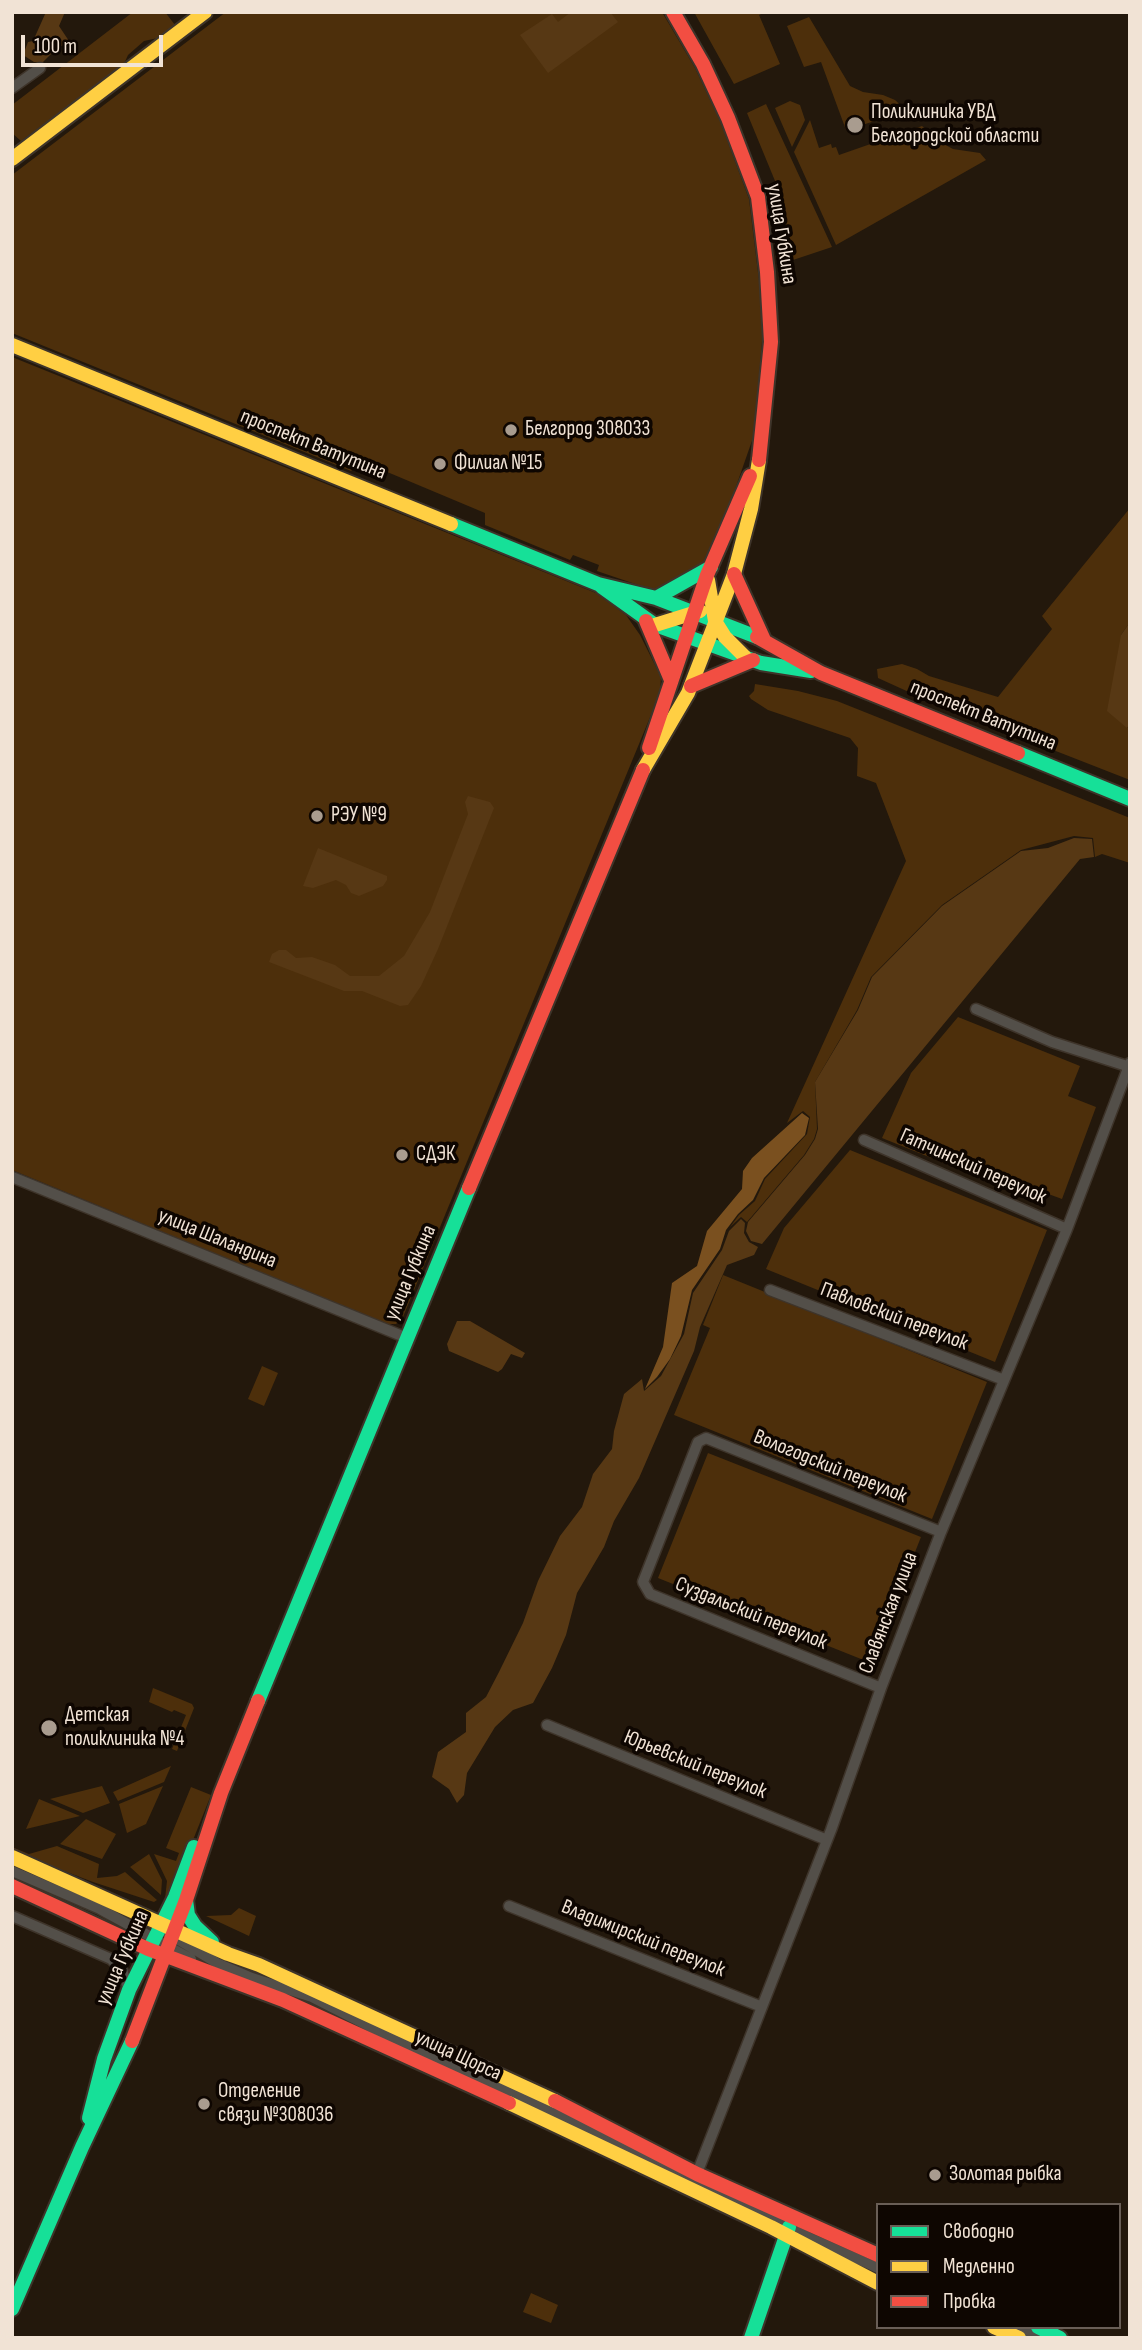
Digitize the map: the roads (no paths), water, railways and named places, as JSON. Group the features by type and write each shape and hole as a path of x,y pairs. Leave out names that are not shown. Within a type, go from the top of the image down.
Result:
{"main road":[{"path":"12,159 205,12"},
{"name":"улица Губкина","path":"643,770 692,682 732,578 751,509 763,439 771,342 771,304 758,197 728,118 703,64 673,12"},
{"name":"проспект Ватутина","path":"12,345 598,584 659,600 759,638 790,662"},
{"name":"улица Губкина","path":"82,2147 104,2059 129,1990 137,1972 186,1900 221,1793 643,770 709,571 743,495 763,439"},
{"path":"709,571 716,586 722,586 732,578"},
{"path":"659,600 709,571"},
{"path":"709,571 715,621 725,637 750,659"},
{"path":"651,623 678,619 712,606 732,578"},
{"path":"732,578 759,638"},
{"name":"проспект Ватутина","path":"598,584 651,623 750,659 790,662 821,673 1126,797"},
{"path":"659,600 678,619 686,636 692,654 692,682"},
{"path":"651,623 666,614 659,600"},
{"path":"651,623 673,674"},
{"path":"673,674 692,654 707,644 743,634 759,638"},
{"path":"750,659 743,643 759,638"},
{"path":"692,682 750,659"},
{"path":"673,674 687,667 691,671 692,682"},
{"name":"улица Губкина","path":"12,2309 82,2147 127,2053 152,1990 162,1938 175,1897 205,1817 221,1793"},
{"name":"улица Щорса","path":"12,1857 137,1912 193,1966 320,2017 690,2179 790,2227 876,2282"},
{"name":"улица Щорса","path":"12,1886 108,1931 162,1938 228,1954 270,1970 547,2097 690,2179 708,2197 790,2227 811,2226 876,2254"},
{"path":"186,1900 188,1915 195,1926 228,1954"},
{"path":"108,1931 124,1945 137,1972"},
{"path":"152,1990 172,1969 193,1966"},
{"path":"751,2338 790,2227"},
{"path":"1042,2329 1060,2338"}],"street":[{"path":"12,88 40,68"},
{"path":"975,1009 1052,1042 1129,1065"},
{"name":"Славянская улица","path":"690,2179 762,2007 941,1532 1067,1229 1129,1065"},
{"name":"Гатчинский переулок","path":"864,1140 1067,1229"},
{"name":"улица Шаландина","path":"12,1177 407,1338"},
{"name":"Павловский переулок","path":"770,1290 1004,1380"},
{"name":"Вологодский переулок","path":"706,1438 941,1532"},
{"name":"Суздальский переулок","path":"706,1438 698,1442 643,1583 650,1594 881,1688"},
{"name":"Юрьевский переулок","path":"547,1725 827,1840"},
{"name":"улица Щорса","path":"12,1870 162,1938 214,1970 412,2048 516,2094 690,2179"},
{"name":"улица Щорса","path":"12,1870 104,1897"},
{"name":"Владимирский переулок","path":"509,1906 762,2007"},
{"path":"12,1916 111,1959 122,1970 129,1990"},
{"name":"улица Щорса","path":"790,2227 876,2267"},
{"path":"1007,2332 1041,2338"}],"place":[{"name":"Поликлиника УВД Белгородской области","path":"855,125"},
{"name":"Белгород 308033","path":"511,430"},
{"name":"Филиал №15","path":"440,464"},
{"name":"РЭУ №9","path":"317,816"},
{"name":"СДЭК","path":"402,1155"},
{"name":"Детская поликлиника №4","path":"49,1728"},
{"name":"Отделение связи №308036","path":"204,2104"},
{"name":"Золотая рыбка","path":"935,2175"}]}
